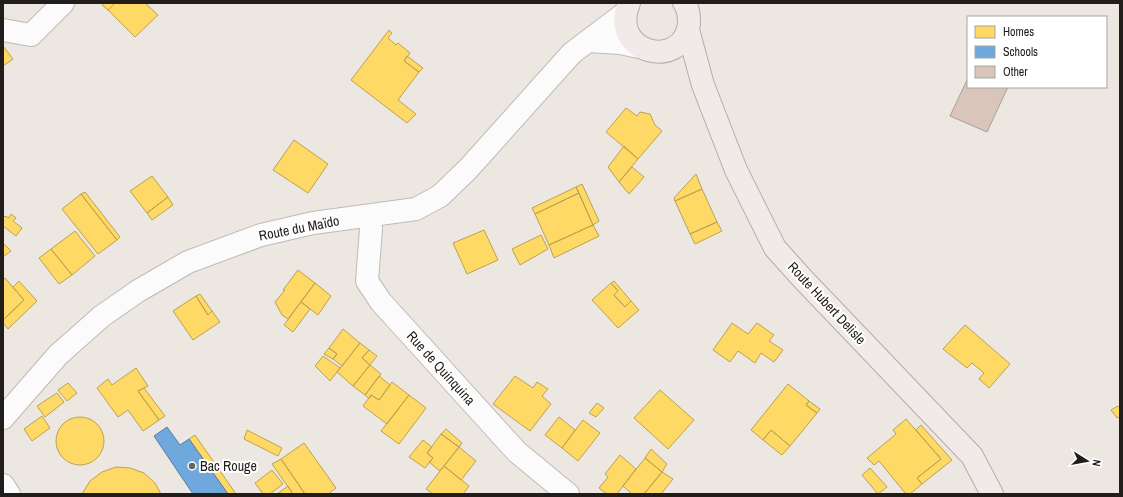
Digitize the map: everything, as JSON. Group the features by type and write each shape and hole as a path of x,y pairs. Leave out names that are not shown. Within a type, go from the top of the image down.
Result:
{"main road":[{"name":"Route Hubert Delisle","path":"684,3 687,6 689,18 688,30 703,85 736,170 776,248 801,277 972,456 992,494"},
{"path":"627,8 627,32 639,47 649,52 661,52 672,48 682,41 688,30"},
{"name":"Route Hubert Delisle","path":"661,52 689,69 703,85"}],"street":[{"path":"3,30 31,35 63,3"},
{"name":"Route du Maïdo","path":"3,418 58,355 102,316 138,291 188,262 261,234 313,223 416,209 440,196 468,169 572,53 627,8"},
{"path":"588,41 639,47"},
{"name":"Rue de Quinquina","path":"370,216 371,229 367,281 382,302 517,452 568,494"},
{"path":"3,485 9,494"}],"building: Homes":[{"path":"104,3 115,3 108,10 102,5"},
{"path":"115,3 145,3 158,15 135,37 108,10"},
{"path":"389,30 392,33 388,38 396,45 398,43 410,53 404,61 419,72 398,100 416,114 407,123 351,80"},
{"path":"3,46 13,59 3,66"},
{"path":"407,56 423,68 419,72 404,61"},
{"path":"626,108 637,116 640,112 650,114 655,125 662,131 638,159 606,132"},
{"path":"294,140 328,164 308,193 273,170"},
{"path":"624,146 638,159 619,182 608,167"},
{"path":"632,167 644,177 629,194 619,182"},
{"path":"696,174 702,189 675,201 674,198"},
{"path":"152,176 168,197 147,213 130,191"},
{"path":"582,184 599,221 593,225 576,187"},
{"path":"576,187 579,193 535,214 532,208"},
{"path":"702,189 717,222 690,234 675,201"},
{"path":"85,192 120,237 117,240 81,194"},
{"path":"579,193 593,225 549,245 535,214"},
{"path":"81,194 117,240 98,254 62,209"},
{"path":"168,197 173,205 152,220 147,213"},
{"path":"11,214 16,218 13,221 22,228 16,236 3,226 3,218 5,216 9,218"},
{"path":"717,222 722,231 695,244 690,234"},
{"path":"593,225 599,236 554,258 549,245"},
{"path":"484,230 498,260 467,274 453,243"},
{"path":"75,231 95,256 72,275 51,249"},
{"path":"541,235 548,249 520,265 512,249"},
{"path":"3,243 11,251 3,257"},
{"path":"51,249 72,275 59,284 39,258"},
{"path":"298,270 315,283 288,319 282,315 275,302"},
{"path":"5,278 24,300 3,320 3,279"},
{"path":"19,281 37,301 8,329 3,323 3,320 24,300 13,287"},
{"path":"614,281 631,301 625,307 614,295 618,291 611,283"},
{"path":"315,283 331,296 318,315 301,302"},
{"path":"611,283 618,291 614,295 625,307 631,301 639,310 618,328 592,300"},
{"path":"200,294 212,311 208,315 196,296"},
{"path":"196,296 208,315 212,311 220,322 193,340 173,311"},
{"path":"301,302 310,309 293,332 284,325"},
{"path":"732,323 748,334 757,323 774,335 769,341 783,350 774,362 761,353 755,363 738,351 730,362 713,350"},
{"path":"965,325 1010,364 989,388 979,379 984,373 972,363 967,368 943,349"},
{"path":"343,329 360,343 342,366 333,359 337,354 329,348"},
{"path":"360,343 369,350 362,358 370,365 353,386 337,372"},
{"path":"329,348 337,354 333,359 324,354"},
{"path":"369,350 377,356 370,365 362,358"},
{"path":"323,356 340,368 330,381 315,366"},
{"path":"370,365 381,374 365,395 353,386"},
{"path":"136,368 148,386 138,391 159,420 143,431 128,410 118,417 97,388 108,379 112,385"},
{"path":"379,376 390,385 379,400 371,395 369,399 365,395"},
{"path":"515,376 533,388 537,382 548,389 542,396 551,404 530,431 493,404"},
{"path":"392,382 409,395 387,424 363,406 371,395 379,400"},
{"path":"68,383 77,393 67,401 58,390"},
{"path":"788,384 809,401 806,405 817,413 790,446 771,430 763,440 751,430"},
{"path":"144,388 165,416 159,420 138,391"},
{"path":"660,390 694,420 668,449 634,418"},
{"path":"57,393 64,402 45,417 37,406"},
{"path":"409,395 426,408 399,444 381,431"},
{"path":"809,401 820,409 817,413 806,405"},
{"path":"597,403 604,408 596,417 589,413"},
{"path":"1118,406 1120,408 1120,417 1117,418 1111,410"},
{"path":"42,416 50,428 32,441 24,429"},
{"path":"80,417 89,419 97,424 102,432 104,441 102,450 97,458 89,463 80,465 71,463 63,458 58,450 56,441 58,432 63,424 71,419"},
{"path":"559,417 575,430 562,448 545,435"},
{"path":"906,419 941,459 917,478 922,484 910,494 906,494 879,461 874,465 867,458 896,434 893,430"},
{"path":"583,420 600,433 578,461 562,448"},
{"path":"921,425 952,460 922,484 917,478 941,459 916,430"},
{"path":"446,429 462,443 459,447 441,434"},
{"path":"247,430 282,448 278,456 244,439"},
{"path":"771,430 790,446 782,455 763,440"},
{"path":"441,434 459,447 440,471 429,462 433,458 427,453"},
{"path":"195,435 236,494 228,494 189,439"},
{"path":"423,440 432,447 427,453 433,458 425,468 409,457"},
{"path":"304,443 336,488 328,494 305,494 281,459"},
{"path":"459,447 476,461 461,480 444,466"},
{"path":"651,449 667,464 662,472 645,458"},
{"path":"620,455 636,469 617,494 607,494 599,488 608,477 605,474"},
{"path":"645,458 662,472 644,494 632,494 623,486"},
{"path":"281,459 305,494 293,494 272,464"},
{"path":"444,466 469,486 463,494 433,494 426,489"},
{"path":"116,467 130,468 144,473 155,483 161,494 82,494 90,481 102,472"},
{"path":"870,468 887,487 878,494 862,475"},
{"path":"272,470 283,484 270,494 263,494 255,483"},
{"path":"662,472 673,479 661,494 644,494"},
{"path":"288,486 293,494 277,494"}],"building: Schools":[{"path":"167,427 180,445 189,439 228,494 193,494 154,436"}],"building: Other":[{"path":"967,80 967,88 1008,88 987,132 950,116"}],"place":[{"name":"Bac Rouge","path":"192,466"}]}
